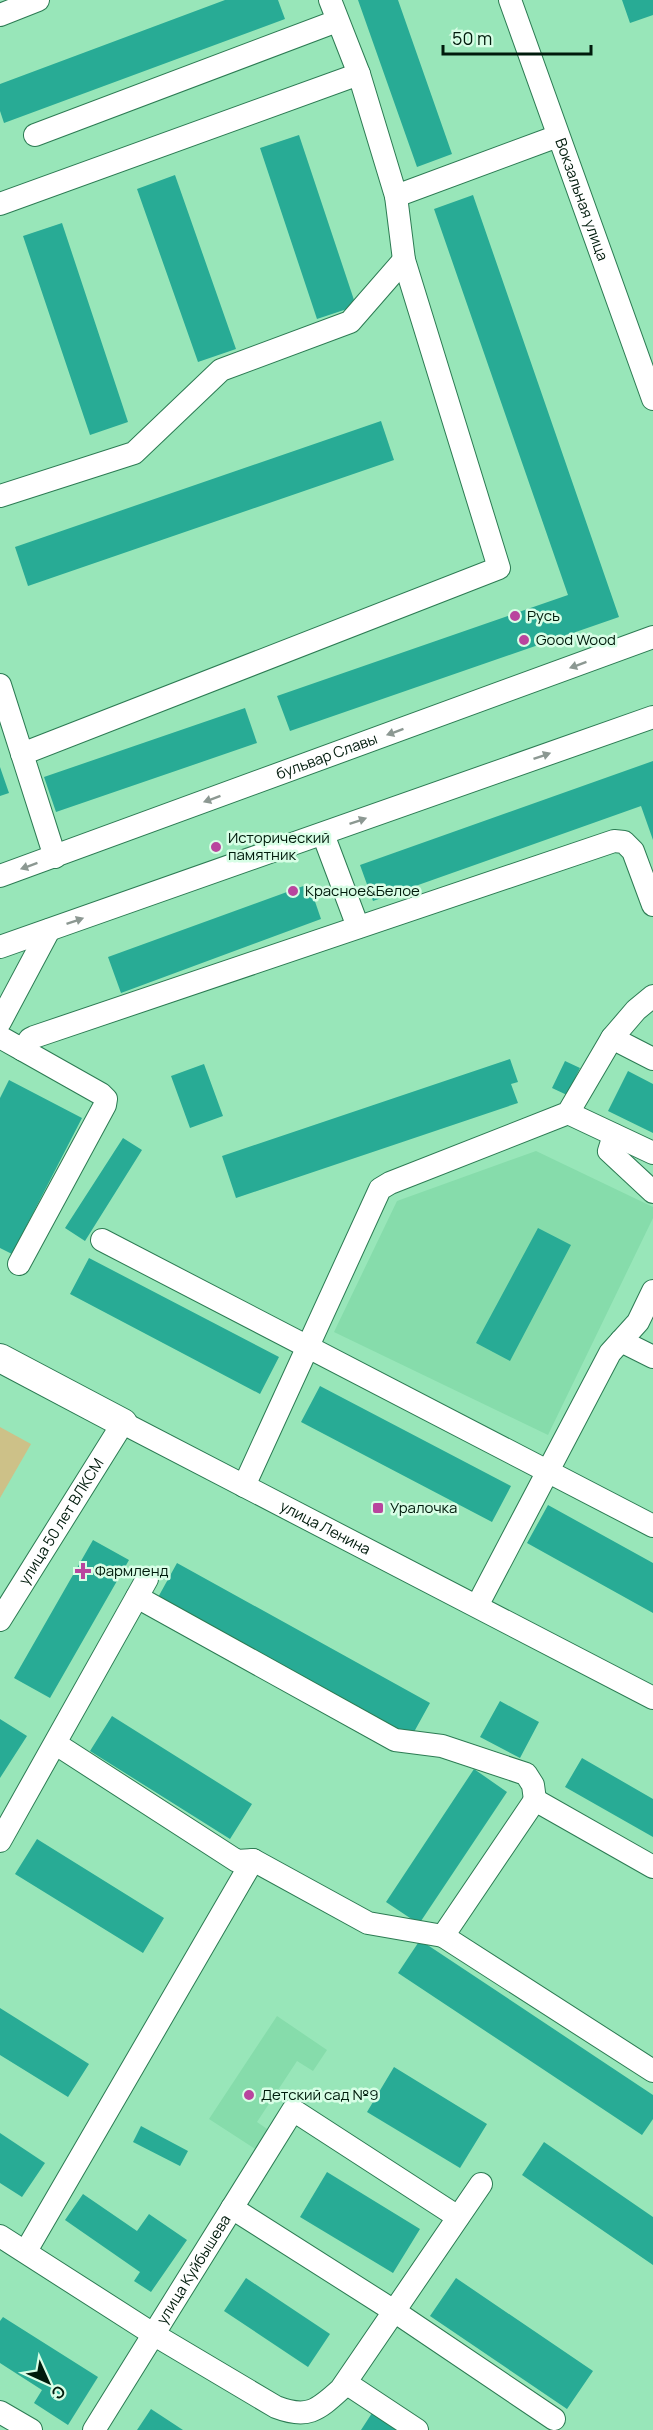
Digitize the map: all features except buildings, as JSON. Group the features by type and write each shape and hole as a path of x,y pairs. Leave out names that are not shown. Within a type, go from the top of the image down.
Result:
{"main road":[{"name":"улица Ленина","path":"0,1358 123,1423"}],"street":[{"path":"0,15 38,0"},
{"name":"Вокзальная улица","path":"510,0 653,399"},
{"path":"22,754 499,568 404,260 396,196 359,74 333,10 35,135"},
{"path":"0,204 359,74"},
{"path":"396,196 558,136"},
{"path":"0,496 134,453 221,370 350,322 404,260"},
{"name":"бульвар Славы","path":"0,876 653,637"},
{"path":"0,685 7,732 22,754 55,857"},
{"path":"0,947 653,717"},
{"path":"323,834 358,927"},
{"path":"23,1050 34,1037 614,841 624,842 633,851 653,905"},
{"path":"0,1022 49,930"},
{"path":"244,1486 380,1189 390,1183 568,1113 612,1038 636,1010 653,996"},
{"path":"0,1037 102,1094 105,1099 105,1105 20,1264"},
{"path":"612,1038 653,1059"},
{"path":"568,1113 653,1154"},
{"path":"614,1135 609,1151 653,1192"},
{"path":"102,1240 653,1527"},
{"path":"477,1606 610,1353 638,1322 653,1291"},
{"path":"621,1341 653,1357"},
{"name":"улица Ленина","path":"123,1423 653,1698"},
{"name":"улица 50 лет ВЛКСМ","path":"0,1620 123,1423"},
{"path":"0,1841 142,1588 395,1740 442,1746 526,1774 533,1785 536,1800 443,1936"},
{"path":"56,1744 237,1861 253,1860 368,1923 443,1936 653,2071"},
{"path":"536,1800 653,1867"},
{"path":"26,2252 253,1860"},
{"name":"улица Куйбышева","path":"94,2430 293,2110 458,2217"},
{"path":"0,2236 153,2334 276,2407 294,2414 324,2405 346,2383 481,2184"},
{"path":"232,2208 394,2311 554,2419"},
{"path":"346,2383 417,2430"},
{"path":"0,2412 31,2430"}],"shaded area":[{"path":"536,1151 653,1207 653,1218 548,1435 334,1332 397,1201"},
{"path":"0,1427 31,1444 0,1498"},
{"name":"Детский сад №9","path":"277,2016 327,2050 313,2071 297,2061 257,2122 273,2133 260,2152 209,2119"}],"place":[{"name":"Русь","path":"515,616"},
{"name":"Good Wood","path":"524,640"},
{"name":"Исторический памятник","path":"216,847"},
{"name":"Красное&Белое","path":"293,891"},
{"name":"Уралочка","path":"378,1508"},
{"name":"Фармленд","path":"83,1571"},
{"name":"Детский сад №9","path":"249,2095"}]}
